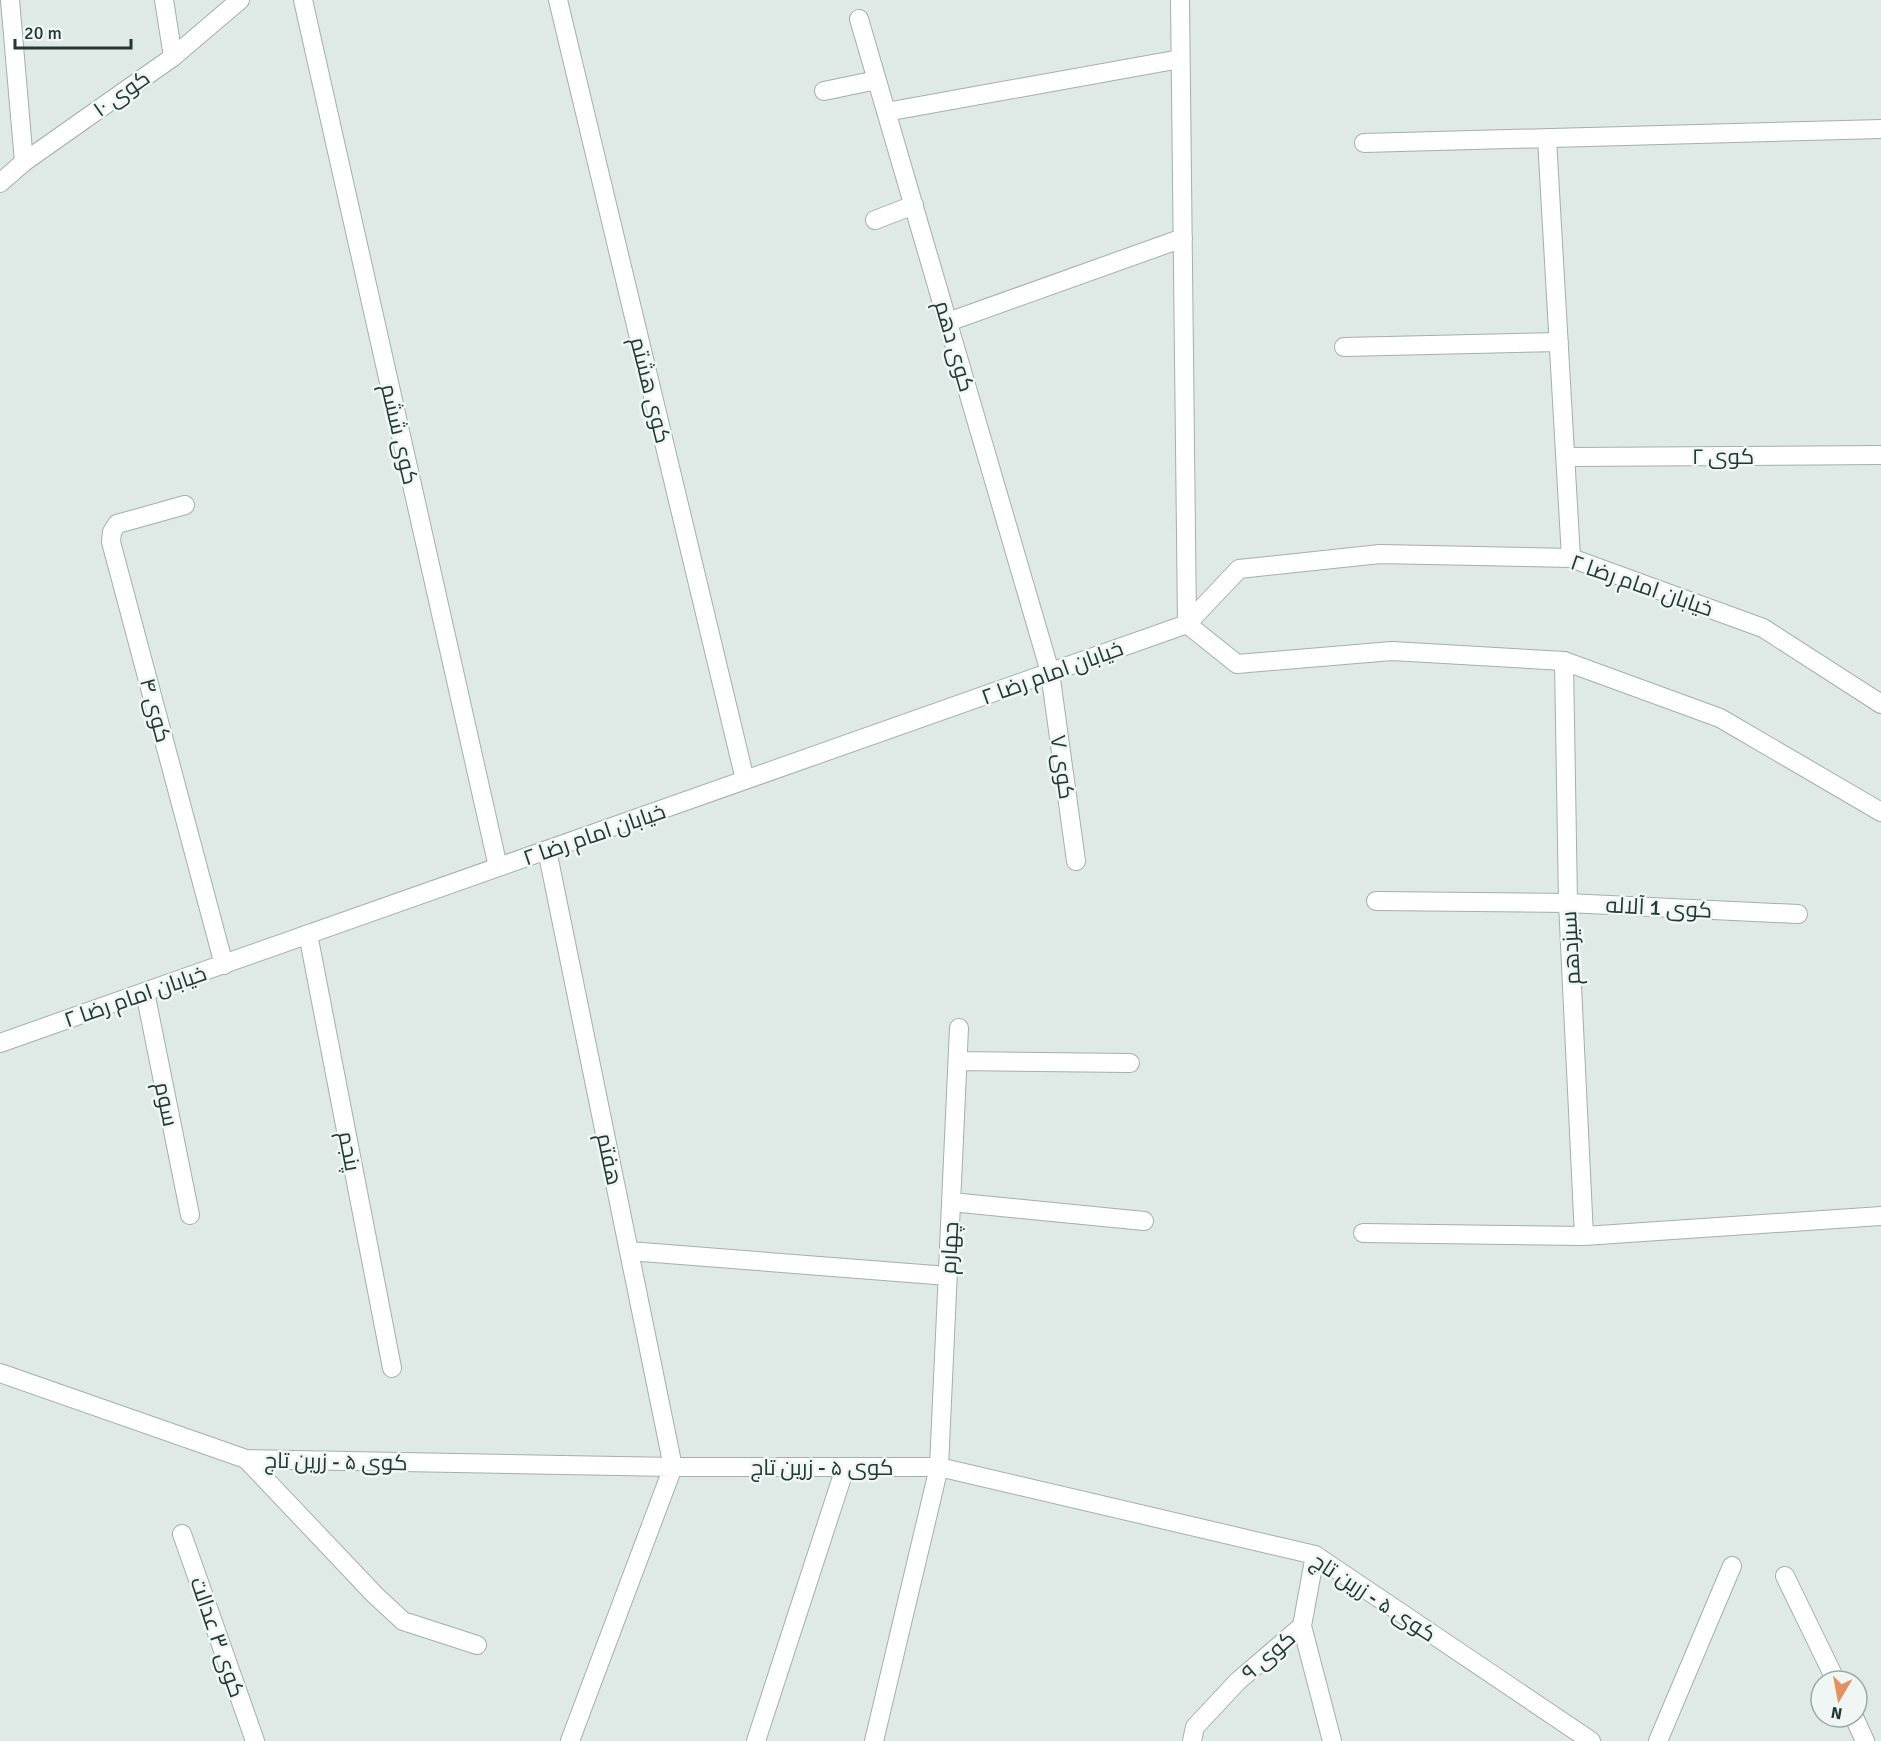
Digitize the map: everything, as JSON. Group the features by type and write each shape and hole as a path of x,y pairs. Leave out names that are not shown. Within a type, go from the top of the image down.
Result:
{"street":[{"path":"10,0 24,162"},
{"path":"164,0 173,57"},
{"name":"کوی ۱۰","path":"0,183 24,162 173,57 240,0"},
{"name":"کوی ششم","path":"303,0 498,867"},
{"name":"کوی هشتم","path":"558,0 745,780"},
{"path":"1180,0 1187,624 1237,664 1392,651 1564,661 1720,718 1881,812"},
{"name":"کوی دهم","path":"859,19 1050,672"},
{"path":"886,112 1180,59"},
{"path":"824,91 877,80"},
{"path":"1364,143 1547,140 1881,129"},
{"path":"1547,140 1571,558"},
{"path":"875,220 914,205"},
{"path":"948,322 1182,238"},
{"path":"1344,347 1559,342"},
{"name":"کوی ۲","path":"1566,458 1881,455"},
{"name":"کوی ۴","path":"185,505 117,524 112,532 111,542 224,965"},
{"name":"خیابان امام رضا ۲","path":"0,1043 1187,624 1239,569 1380,554 1571,558 1764,628 1881,704"},
{"name":"سیزدهم","path":"1564,661 1568,903 1584,1236"},
{"name":"کوی ۷","path":"1050,672 1076,861"},
{"name":"هفتم","path":"547,850 673,1467"},
{"name":"کوی 1 آلاله","path":"1376,901 1568,903 1798,914"},
{"name":"پنجم","path":"308,934 392,1368"},
{"name":"سوم","path":"145,992 190,1215"},
{"name":"چهارم","path":"874,1741 939,1467 959,1028"},
{"path":"958,1061 1130,1063"},
{"path":"951,1202 1144,1221"},
{"path":"1363,1233 1584,1236 1881,1216"},
{"path":"628,1251 948,1276"},
{"name":"کوی ۵ - زرین تاج","path":"0,1373 246,1459 673,1467 939,1467 1315,1555 1591,1741"},
{"path":"246,1459 375,1595 403,1621 477,1645"},
{"path":"570,1741 673,1467"},
{"path":"756,1741 844,1468"},
{"name":"کوی ۳ عدالت","path":"182,1534 255,1741"},
{"name":"کوی ۹","path":"1192,1741 1195,1727 1238,1681 1302,1626 1315,1555"},
{"path":"1658,1741 1732,1566"},
{"path":"1785,1576 1830,1669"},
{"path":"1302,1626 1332,1741"}]}
